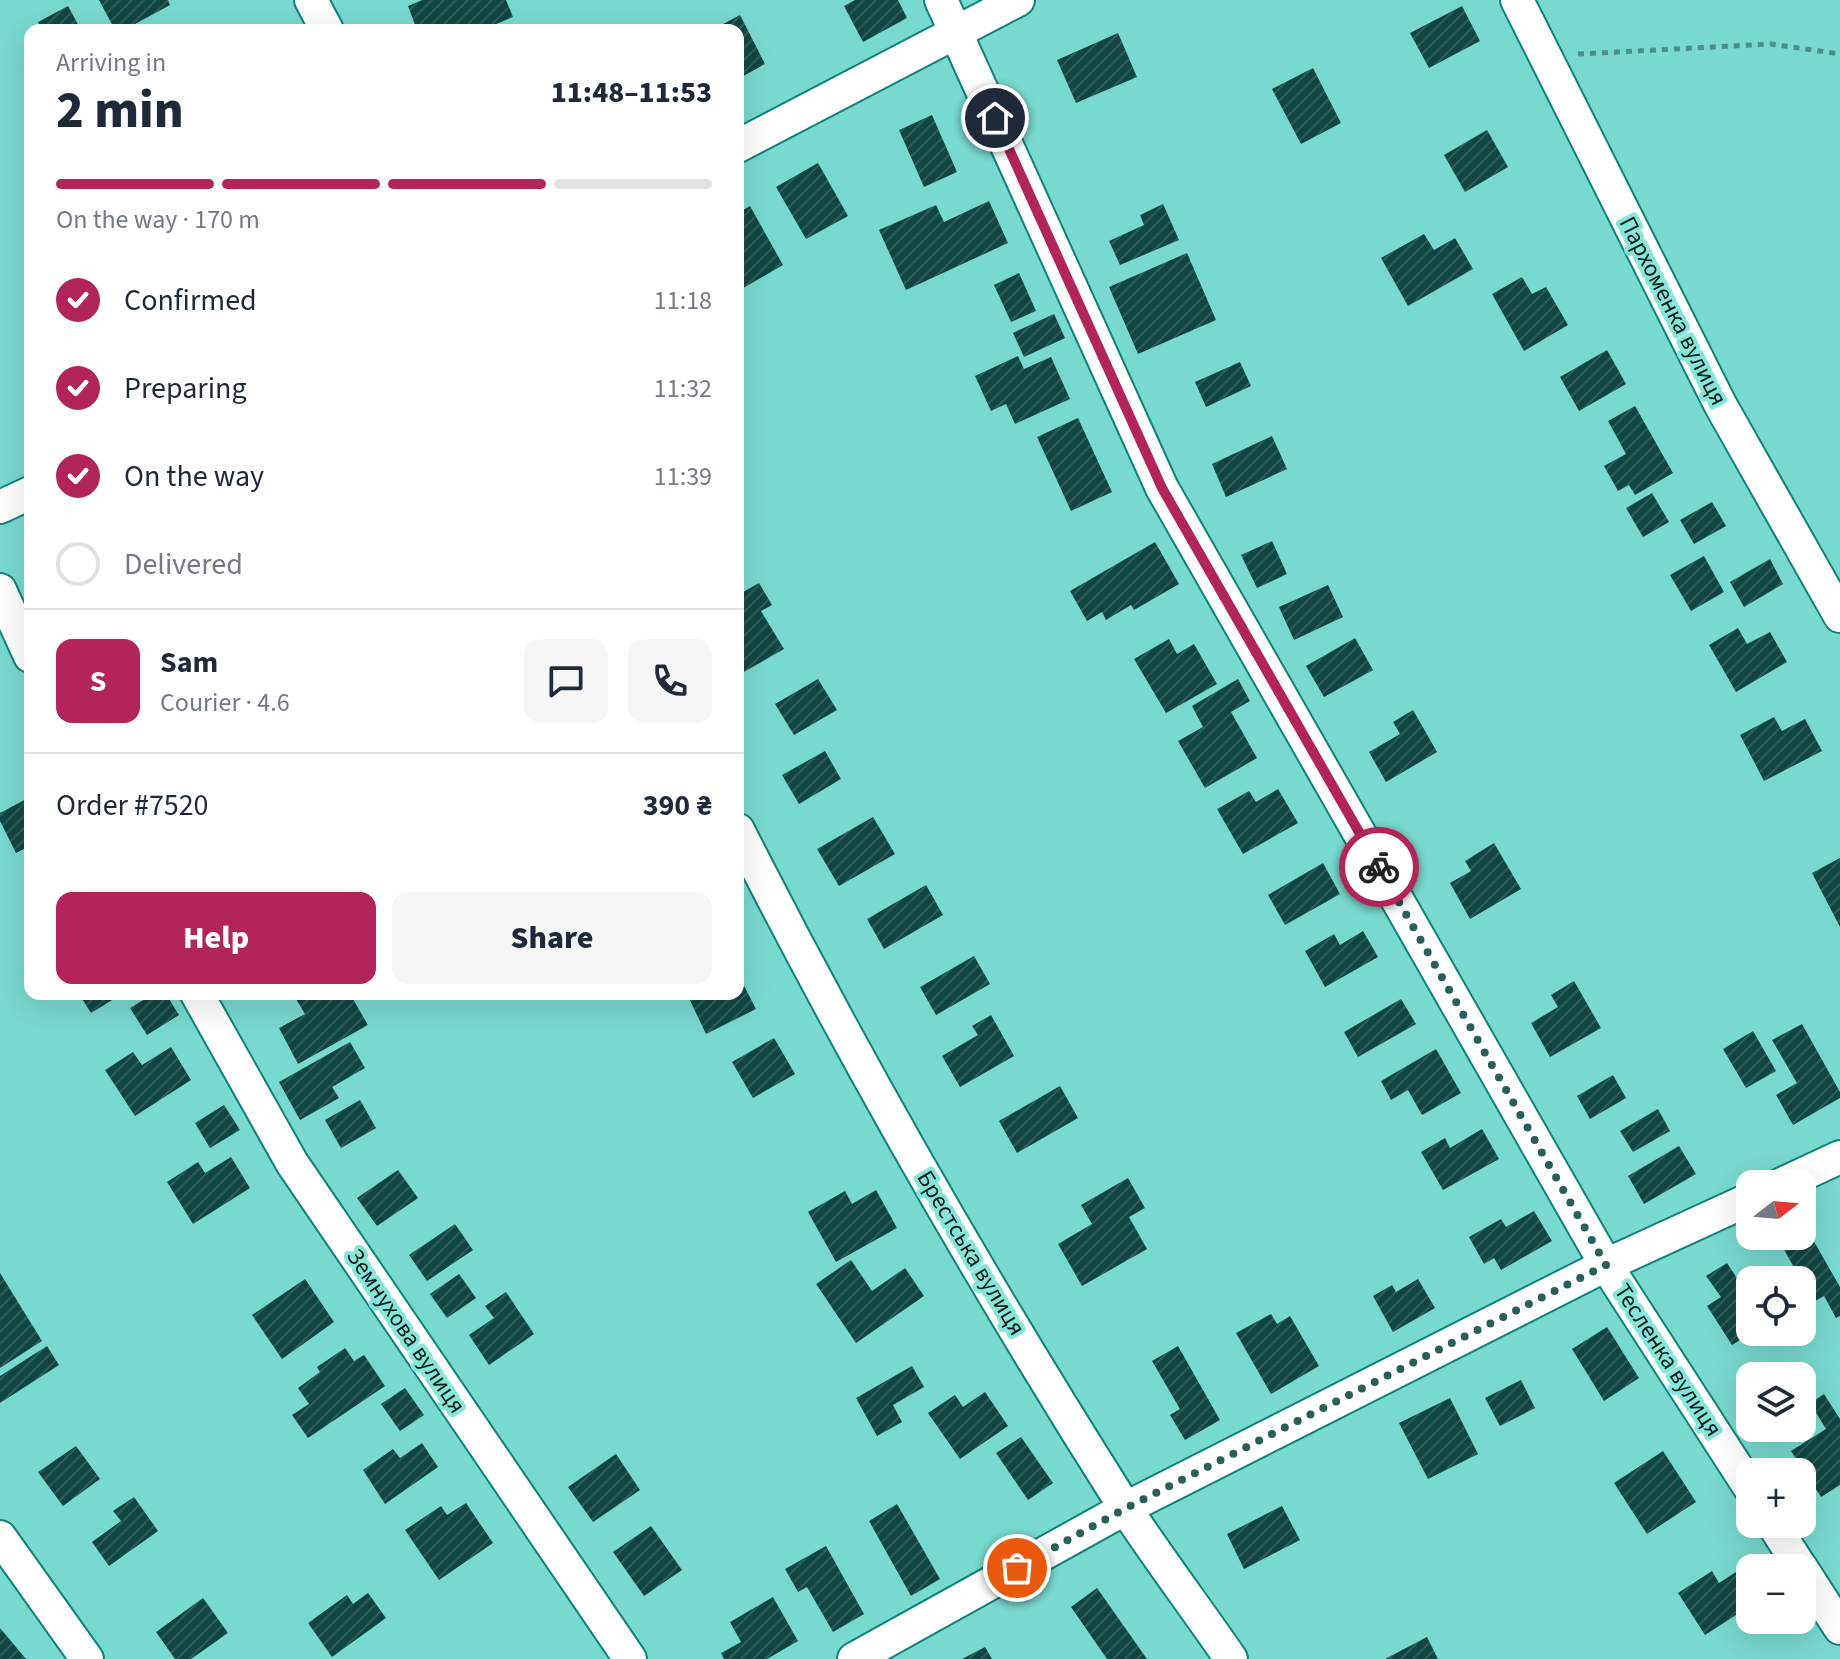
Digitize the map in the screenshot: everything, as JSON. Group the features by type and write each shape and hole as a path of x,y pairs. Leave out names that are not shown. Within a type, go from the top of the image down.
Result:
{"street":[{"path":"311,0 324,24"},
{"name":"Тесленка вулиця","path":"941,0 1162,488 1606,1265 1736,1466"},
{"path":"744,143 1018,0"},
{"name":"Пархоменка вулиця","path":"1517,0 1721,406 1840,616"},
{"path":"0,507 24,496"},
{"path":"0,590 24,643"},
{"name":"Брестська вулиця","path":"744,842 805,961 953,1226 1126,1508 1231,1659"},
{"name":"Земнухова вулиця","path":"200,1000 292,1163 630,1659"},
{"path":"1812,1170 1840,1157"},
{"path":"854,1659 1126,1508 1606,1265 1736,1205"},
{"path":"0,1537 87,1659"},
{"path":"1816,1590 1840,1628"}],"path":[{"path":"1545,56 1771,44 1840,54"}],"building":[{"path":"99,0 168,0 170,5 135,24 112,24"},
{"path":"422,0 506,0 513,17 496,24 415,24 408,6"},
{"path":"855,0 898,0 907,18 863,42 844,6"},
{"path":"68,6 78,24 39,24"},
{"path":"1462,6 1480,41 1429,68 1410,33"},
{"path":"740,15 765,64 744,76 744,24 723,24"},
{"path":"1118,33 1137,77 1076,103 1057,60"},
{"path":"1313,68 1341,123 1301,144 1272,89"},
{"path":"932,115 957,172 924,187 899,130"},
{"path":"1487,130 1508,167 1465,192 1444,155"},
{"path":"818,163 848,216 806,239 776,187"},
{"path":"989,201 1008,243 906,290 879,230 936,205 944,222"},
{"path":"1163,204 1179,240 1120,265 1109,241 1144,225 1140,215"},
{"path":"750,206 783,265 744,288 744,210"},
{"path":"1424,234 1434,250 1455,238 1473,269 1408,306 1381,258"},
{"path":"1187,253 1216,320 1138,354 1109,287"},
{"path":"1019,273 1036,311 1011,322 994,285"},
{"path":"1522,277 1532,294 1546,287 1568,325 1524,351 1492,294"},
{"path":"1054,314 1065,338 1024,357 1013,333"},
{"path":"1607,350 1626,384 1579,411 1560,377"},
{"path":"1018,356 1024,369 1051,357 1070,399 1015,424 1006,404 991,411 975,376"},
{"path":"1240,362 1251,386 1206,407 1195,382"},
{"path":"1635,406 1673,473 1635,495 1629,485 1618,491 1604,466 1626,454 1608,421"},
{"path":"1078,418 1112,492 1071,511 1037,437"},
{"path":"1272,436 1287,469 1226,497 1212,464"},
{"path":"1652,493 1669,522 1643,537 1626,508"},
{"path":"1712,502 1726,526 1694,544 1680,520"},
{"path":"1272,541 1287,574 1257,588 1241,555"},
{"path":"1155,542 1179,584 1134,610 1131,605 1106,620 1102,612 1087,621 1070,591"},
{"path":"1704,556 1724,592 1691,611 1670,575"},
{"path":"1770,559 1783,584 1744,607 1730,582"},
{"path":"759,583 772,605 761,611 784,649 744,672 744,592"},
{"path":"1328,585 1343,617 1294,640 1279,607"},
{"path":"1738,628 1747,644 1770,632 1787,662 1736,692 1709,645"},
{"path":"1355,638 1373,670 1324,697 1306,666"},
{"path":"1169,639 1177,654 1194,644 1217,684 1166,713 1134,659"},
{"path":"818,679 837,710 794,735 775,704"},
{"path":"1238,679 1250,701 1231,712 1257,758 1205,788 1178,741 1203,727 1192,706"},
{"path":"1413,710 1437,752 1386,782 1369,752 1400,734 1393,722"},
{"path":"1774,717 1782,731 1805,719 1822,751 1764,781 1740,735"},
{"path":"825,751 841,779 799,804 782,775"},
{"path":"1278,789 1298,823 1243,854 1217,809 1249,791 1256,802"},
{"path":"24,800 24,849 16,853 0,821 0,813"},
{"path":"873,817 895,854 839,886 817,849"},
{"path":"1494,843 1521,889 1470,919 1450,883 1471,871 1465,861"},
{"path":"1840,858 1840,927 1812,873"},
{"path":"1323,863 1340,894 1285,925 1268,895"},
{"path":"926,885 943,915 884,949 867,919"},
{"path":"1363,931 1378,957 1325,987 1305,951 1334,934 1340,945"},
{"path":"974,956 990,984 936,1015 920,987"},
{"path":"1574,981 1601,1028 1550,1057 1531,1023 1558,1007 1551,995"},
{"path":"744,986 756,1009 706,1034 690,1000 744,1000"},
{"path":"1401,999 1416,1024 1358,1057 1344,1032"},
{"path":"83,1000 112,1000 91,1013"},
{"path":"143,1000 170,1000 179,1015 147,1035 130,1008"},
{"path":"297,1000 353,1000 368,1025 298,1064 279,1028 305,1014"},
{"path":"991,1015 1014,1056 960,1087 942,1056 978,1035 972,1026"},
{"path":"1802,1024 1840,1092 1840,1098 1793,1125 1776,1095 1797,1083 1772,1040"},
{"path":"1753,1031 1776,1071 1746,1088 1723,1049"},
{"path":"774,1038 795,1074 753,1098 732,1062"},
{"path":"350,1042 365,1068 332,1087 339,1098 300,1120 279,1082"},
{"path":"171,1047 191,1080 135,1116 105,1070 133,1052 142,1065"},
{"path":"1436,1049 1461,1093 1422,1115 1408,1090 1391,1100 1381,1081"},
{"path":"1613,1075 1626,1098 1590,1119 1577,1096"},
{"path":"1060,1086 1078,1118 1017,1153 999,1121"},
{"path":"360,1100 376,1128 341,1148 325,1120"},
{"path":"224,1105 240,1130 210,1148 195,1123"},
{"path":"1658,1109 1670,1131 1633,1152 1620,1131"},
{"path":"1482,1129 1499,1159 1443,1190 1421,1152 1445,1138 1450,1148"},
{"path":"1679,1146 1696,1174 1644,1204 1628,1176"},
{"path":"231,1157 250,1188 193,1224 167,1182 198,1162 205,1173"},
{"path":"398,1170 418,1198 377,1226 357,1198"},
{"path":"1128,1178 1145,1208 1129,1217 1147,1249 1082,1286 1058,1244 1092,1224 1081,1205"},
{"path":"876,1190 897,1228 836,1262 808,1212 845,1191 852,1204"},
{"path":"1534,1211 1552,1241 1501,1270 1494,1258 1484,1264 1469,1237 1501,1219 1506,1227"},
{"path":"455,1224 473,1250 427,1281 409,1255"},
{"path":"1816,1245 1840,1287 1840,1316 1836,1318 1824,1296 1816,1301 1816,1266 1793,1266 1784,1250 1816,1250"},
{"path":"851,1260 872,1291 905,1268 924,1296 856,1343 816,1284"},
{"path":"1727,1263 1736,1277 1736,1343 1732,1345 1707,1306 1721,1297 1706,1276"},
{"path":"0,1273 42,1341 0,1368"},
{"path":"459,1274 476,1298 447,1318 430,1294"},
{"path":"305,1279 334,1322 282,1359 252,1315"},
{"path":"1418,1279 1435,1308 1393,1332 1373,1296 1392,1285 1396,1292"},
{"path":"506,1292 534,1334 489,1365 469,1335 494,1318 485,1306"},
{"path":"1271,1314 1277,1324 1290,1316 1319,1366 1271,1394 1236,1333"},
{"path":"1607,1327 1639,1378 1604,1401 1572,1349"},
{"path":"47,1346 59,1365 0,1403 0,1376"},
{"path":"1178,1346 1220,1420 1185,1440 1170,1415 1180,1409 1152,1361"},
{"path":"345,1348 354,1361 364,1355 385,1386 308,1438 292,1415 309,1404 298,1388 320,1372 317,1367"},
{"path":"912,1366 924,1387 893,1405 902,1422 877,1436 856,1398"},
{"path":"1521,1380 1535,1408 1500,1426 1485,1398"},
{"path":"405,1388 424,1415 400,1431 381,1404"},
{"path":"985,1392 1008,1426 960,1459 928,1413 955,1395 963,1407"},
{"path":"1824,1394 1840,1419 1840,1485 1821,1497 1816,1489 1816,1458 1796,1458 1791,1451 1805,1442 1816,1442 1816,1435 1826,1429 1816,1413 1816,1399"},
{"path":"1450,1398 1478,1454 1428,1479 1399,1423"},
{"path":"1021,1437 1053,1483 1028,1500 996,1453"},
{"path":"422,1443 438,1467 385,1504 363,1470 393,1449 400,1458"},
{"path":"76,1446 100,1479 63,1506 38,1472"},
{"path":"1663,1451 1696,1502 1647,1534 1614,1483"},
{"path":"616,1454 640,1490 593,1522 568,1487"},
{"path":"134,1497 158,1531 109,1566 92,1542 121,1521 113,1511"},
{"path":"466,1503 493,1543 439,1580 405,1530 441,1506 447,1515"},
{"path":"897,1504 940,1579 911,1596 869,1521"},
{"path":"1282,1506 1300,1540 1244,1569 1227,1534"},
{"path":"651,1526 682,1570 644,1596 613,1552"},
{"path":"826,1546 864,1614 833,1632 807,1587 798,1592 785,1569"},
{"path":"1712,1571 1719,1583 1736,1572 1736,1615 1705,1635 1678,1593"},
{"path":"1097,1588 1147,1659 1107,1659 1071,1607"},
{"path":"368,1593 386,1618 332,1657 308,1623 347,1595 353,1604"},
{"path":"773,1597 798,1641 767,1659 724,1659 721,1653 741,1642 730,1622"},
{"path":"203,1598 228,1633 191,1659 175,1659 156,1632"},
{"path":"0,1628 26,1659 0,1659"},
{"path":"1427,1637 1438,1659 1385,1659"},
{"path":"985,1647 992,1659 962,1659"}],"way so far":[{"path":"1017,1568 1126,1508 1606,1265 1379,867"}],"route":[{"path":"995,118 1162,488 1379,867"}]}
